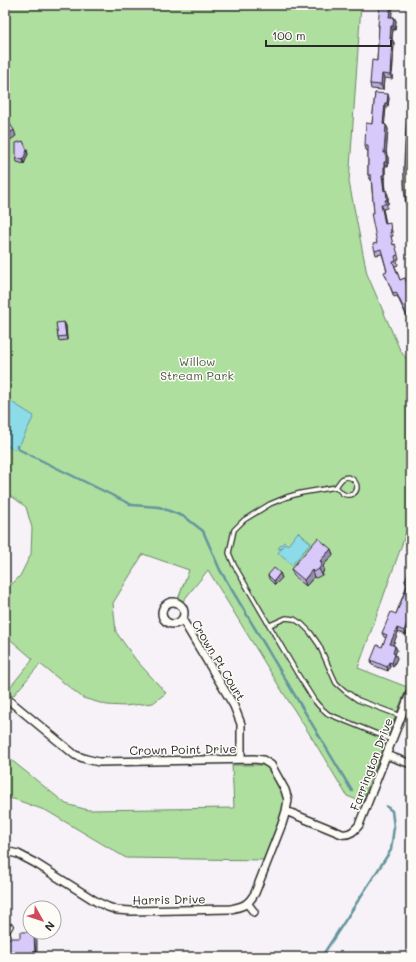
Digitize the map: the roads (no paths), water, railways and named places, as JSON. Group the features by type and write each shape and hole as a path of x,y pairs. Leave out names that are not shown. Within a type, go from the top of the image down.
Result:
{"street":[{"path":"411,124 408,193 411,208"},
{"name":"Crown Pt Court","path":"182,619 234,706 241,724 241,760"},
{"name":"Farrington Drive","path":"286,811 342,834 350,833 355,830 359,825 411,691"},
{"name":"Crown Point Drive","path":"5,697 75,755 86,759 99,762 263,760 271,765 285,790 288,800 286,811"},
{"path":"386,755 411,764"},
{"path":"254,912 247,903 255,893 286,811"},
{"name":"Harris Drive","path":"5,851 18,854 97,902 117,910 231,909 243,906 247,903"}],"lane":[{"path":"336,487 344,494 348,495 353,494 357,486 355,480 349,477 343,479 336,487 301,493 273,503 244,520 234,530 229,553 234,565 319,706 328,714 392,740"},
{"path":"270,625 286,618 294,619 302,624 319,645 336,683 358,700 401,716"},
{"path":"5,936 11,926"}],"water":[{"path":"5,398 34,416 18,448 13,449 5,445"},
{"path":"298,532 311,543 292,565 278,553 285,544 280,549 278,548 284,542 288,545"}],"waterway":[{"path":"17,446 18,449 132,505 159,507 185,517 203,531 220,570 352,791"},
{"path":"324,953 391,850 394,827 392,811 386,806"}],"park label":[{"name":"Willow Stream Park","path":"197,368"}]}
